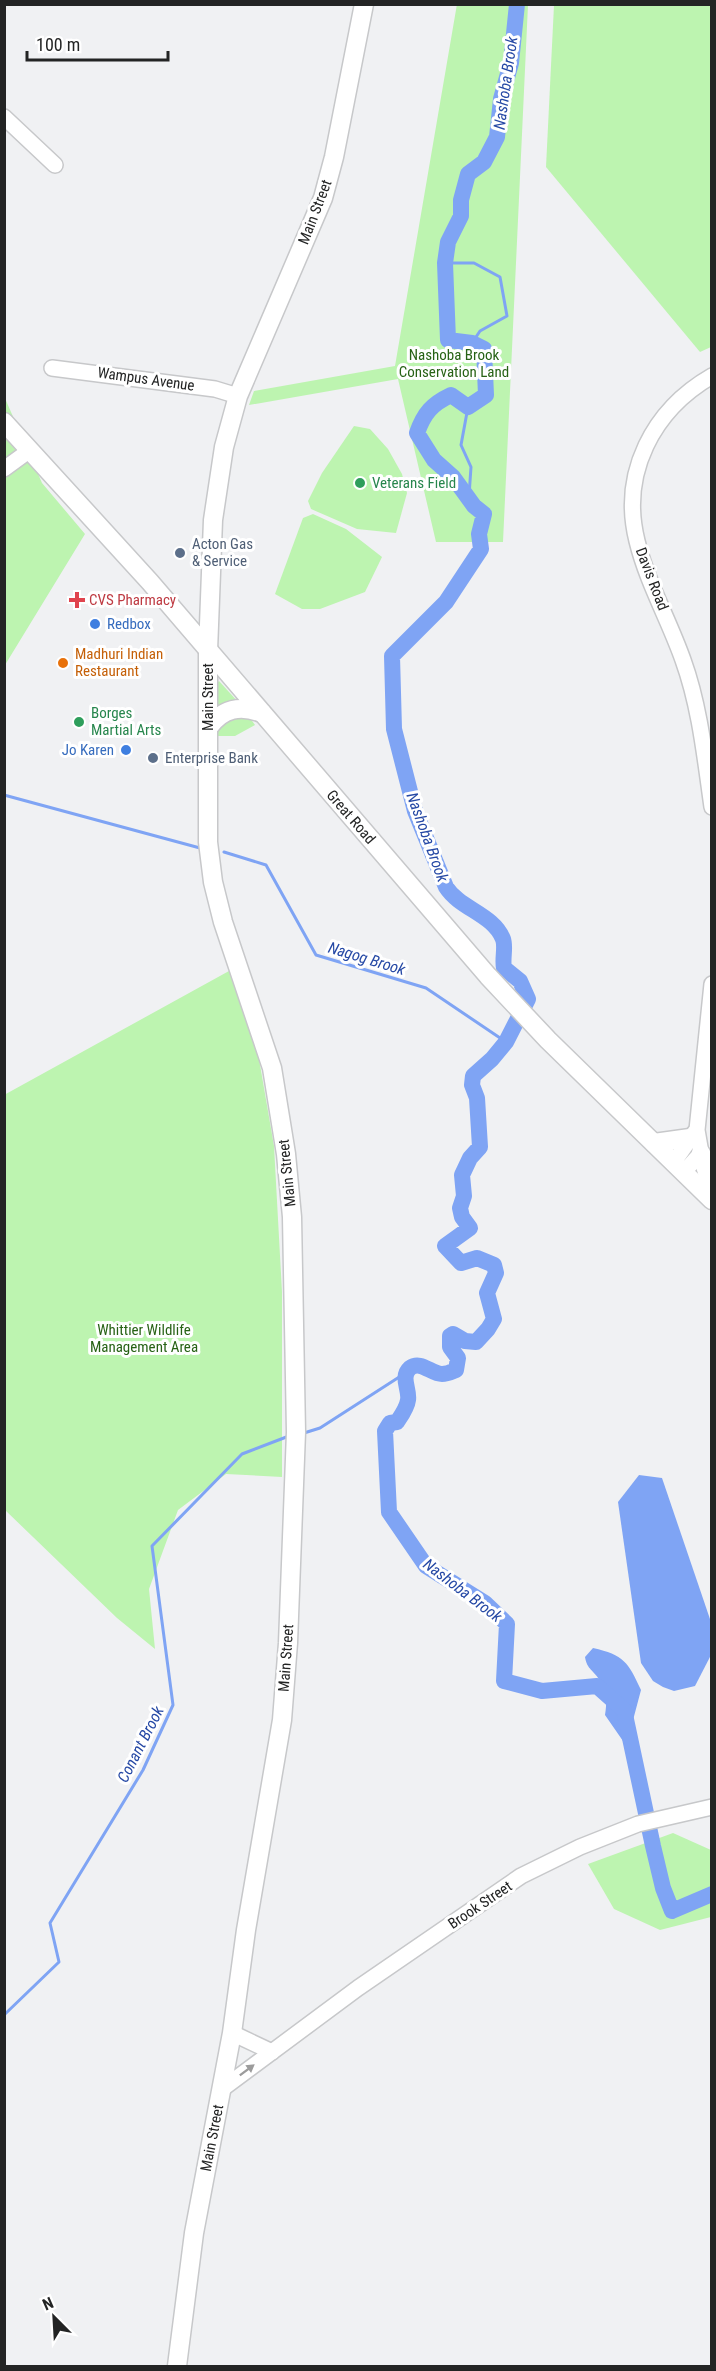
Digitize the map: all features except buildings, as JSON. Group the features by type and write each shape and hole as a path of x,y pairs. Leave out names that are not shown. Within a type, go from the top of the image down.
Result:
{"main road":[{"name":"Main Street","path":"177,2367 194,2233 232,2033 282,1720 296,1432 292,1217 286,1154 272,1068 223,922 213,882 208,821 208,651 217,489 224,447 238,396 323,198 334,157 364,4"},
{"name":"Great Road","path":"4,422 173,610 522,1012 711,1200"},
{"path":"173,610 196,610 210,597"},
{"path":"209,727 214,719 229,709 247,708 262,713"},
{"path":"654,1143 694,1134"},
{"path":"701,1153 711,1188"}],"street":[{"path":"4,117 55,165"},
{"name":"Wampus Avenue","path":"52,368 215,389 238,396"},
{"name":"Davis Road","path":"711,376 672,405 652,431 637,469 632,510 640,550 684,661 701,729 711,807"},
{"path":"4,469 30,450"},
{"path":"679,1168 694,1134 711,984"},
{"path":"679,1168 701,1153 694,1134"},
{"name":"Brook Street","path":"222,2089 358,1988 521,1876 580,1847 638,1824 711,1807"},
{"path":"232,2033 272,2052"}],"green space":[{"name":"Nashoba Brook Conservation Land","path":"457,4 528,5 503,542 436,542 398,379 249,405 254,391 395,366"},
{"path":"554,5 711,5 711,347 700,352 546,167"},
{"path":"4,396 42,483 85,534 5,665"},
{"name":"Veterans Field","path":"354,426 370,429 388,449 402,474 407,493 396,533 357,529 311,509 308,501 322,473"},
{"path":"313,514 346,529 382,557 365,592 320,609 302,609 275,594 303,518"},
{"path":"219,681 239,703 217,712 216,684"},
{"path":"228,716 250,718 255,725 235,736 218,736 218,728"},
{"name":"Whittier Wildlife Management Area","path":"229,971 259,1059 274,1146 282,1292 282,1477 226,1474 178,1510 149,1589 155,1649 117,1618 5,1510 4,1095"},
{"path":"673,1833 711,1850 711,1917 660,1930 614,1909 588,1864"}],"water":[{"path":"639,1475 662,1478 711,1622 711,1655 695,1686 674,1691 653,1681 641,1663 618,1502"},
{"path":"593,1648 612,1654 624,1661 641,1690 628,1739 623,1741 605,1715 604,1689 586,1661 585,1657"}],"waterway":[{"name":"Nashoba Brook","path":"517,4 511,63 501,99 497,137 484,162 468,174 461,200 461,216 448,242 445,263 448,340 472,343 484,349 486,395 468,407 451,395 444,398 430,410 417,433 434,460 453,477 474,506 484,514 479,534 481,549 446,602 392,656 394,729 415,811 446,887 459,901 484,917 498,930 504,942 504,968 520,981 528,999 506,1042 473,1076 472,1085 477,1098 480,1147 470,1158 462,1175 464,1196 460,1208 462,1217 470,1228 445,1246 461,1263 477,1258 494,1265 496,1273 487,1293 494,1319 476,1342 465,1341 453,1334 450,1336 450,1347 458,1358 456,1370 442,1374 422,1366 414,1366 407,1372 408,1400 404,1412 397,1422 390,1423 385,1431 389,1512 426,1566 485,1603 507,1624 504,1681 542,1691 597,1686 624,1710 663,1888 672,1911 712,1894"},
{"path":"445,263 474,263 500,277 507,316 480,331 472,343"},
{"path":"468,407 461,445 471,467 469,496"},
{"name":"Nagog Brook","path":"4,795 200,848"},
{"name":"Nagog Brook","path":"224,852 266,865 316,955 426,988 506,1042"},
{"name":"Conant Brook","path":"304,1433 320,1428 407,1372"},
{"name":"Conant Brook","path":"4,2015 59,1962 50,1923 143,1770 173,1705 152,1546 242,1454 289,1436"}],"place":[{"name":"Veterans Field","path":"360,483"},
{"name":"Acton Gas & Service","path":"180,553"},
{"name":"CVS Pharmacy","path":"77,600"},
{"name":"Redbox","path":"95,624"},
{"name":"Madhuri Indian Restaurant","path":"63,663"},
{"name":"Borges Martial Arts","path":"79,722"},
{"name":"Jo Karen","path":"126,750"},
{"name":"Enterprise Bank","path":"153,758"}]}
